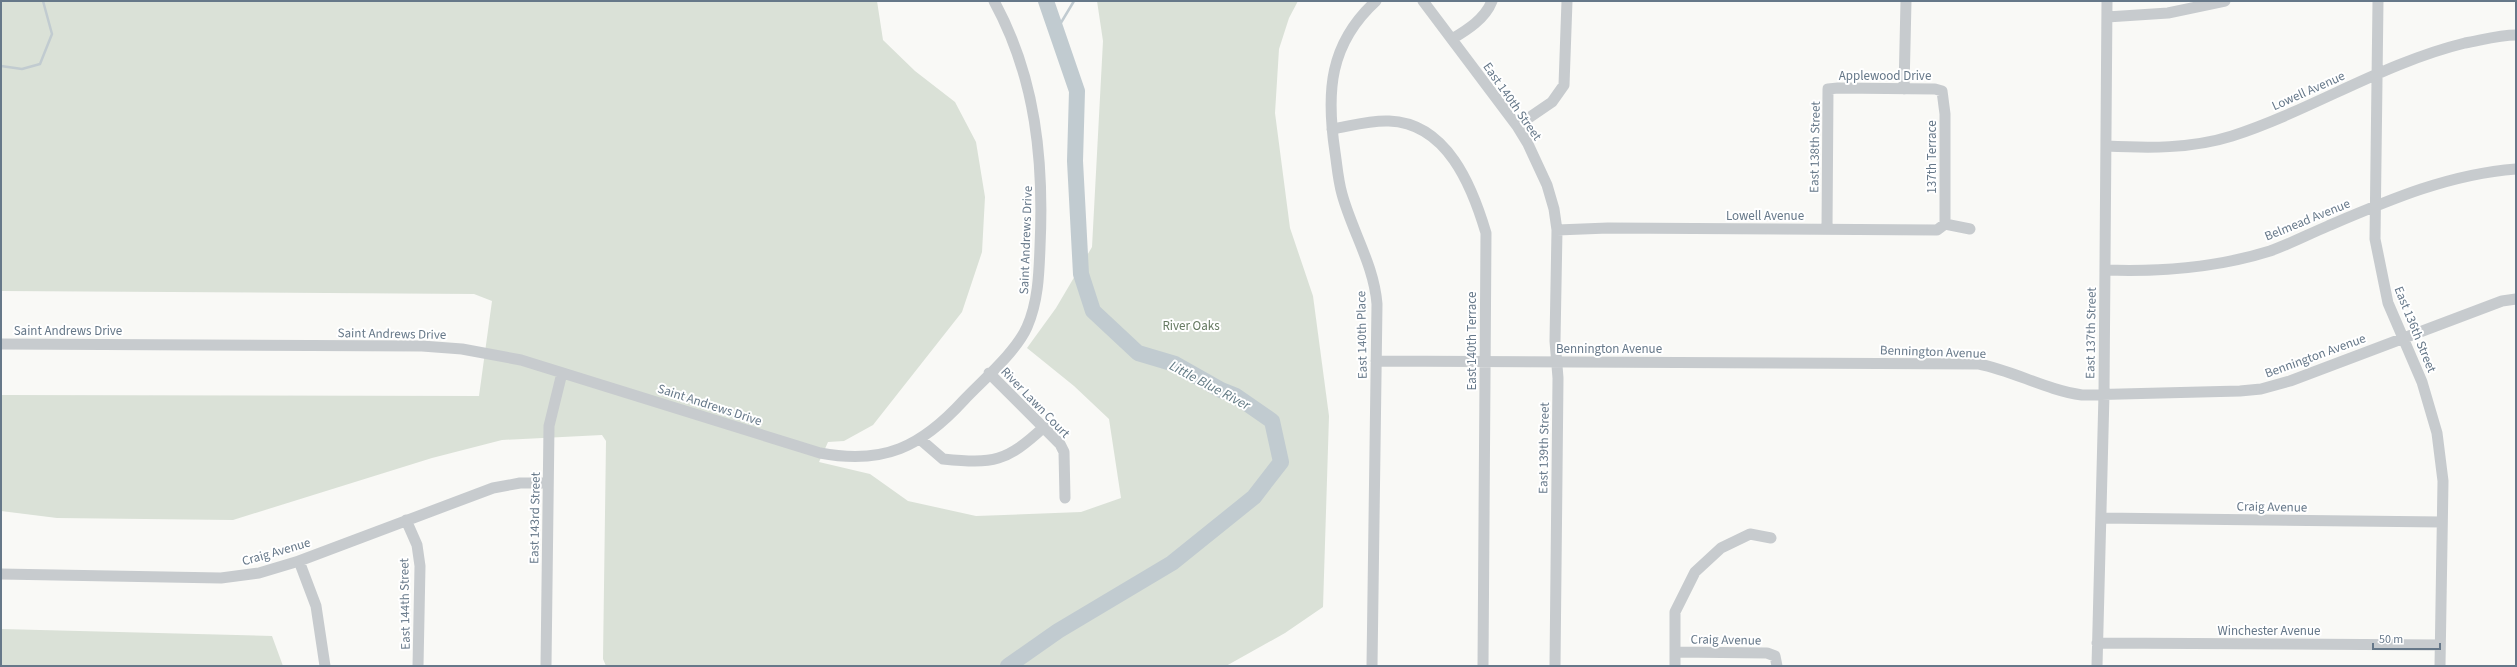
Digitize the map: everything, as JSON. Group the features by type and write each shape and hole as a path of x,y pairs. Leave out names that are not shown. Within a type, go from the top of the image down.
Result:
{"street":[{"name":"Saint Andrews Drive","path":"1,344 422,346 496,355 562,373 820,453 843,458 886,455 921,440 959,406 1012,348 1027,328 1036,301 1042,200 1040,148 1028,82 1017,51 994,1"},
{"name":"East 140th Place","path":"1372,666 1376,290 1341,194 1332,129 1330,94 1336,63 1352,28 1376,1"},
{"name":"East 140th Street","path":"1423,1 1517,126 1528,144 1547,185 1554,209 1557,230"},
{"path":"1452,39 1472,27 1483,15 1492,1"},
{"path":"1517,126 1552,102 1564,85 1568,1"},
{"path":"1904,89 1906,1"},
{"name":"East 137th Street","path":"2097,666 2104,394 2107,1"},
{"path":"2107,17 2168,13 2225,1"},
{"name":"East 136th Street","path":"2378,1 2375,239 2378,261 2388,303 2422,382 2437,433 2443,481 2440,666"},
{"name":"Lowell Avenue","path":"2106,146 2169,147 2231,136 2276,120 2377,74 2431,52 2490,38 2516,35"},
{"name":"Applewood Drive","path":"1828,89 1935,89 1942,91"},
{"name":"East 138th Street","path":"1827,229 1828,89"},
{"name":"137th Terrace","path":"1942,91 1945,114 1945,224"},
{"name":"East 140th Terrace","path":"1332,129 1388,121 1408,123 1423,130 1438,142 1462,171 1475,196 1486,233 1483,666"},
{"name":"Belmead Avenue","path":"2105,270 2171,270 2237,260 2271,250 2419,188 2480,174 2516,169"},
{"name":"Lowell Avenue","path":"1557,230 1937,230 1945,224 1970,229"},
{"name":"East 139th Street","path":"1555,666 1557,230"},
{"name":"Bennington Avenue","path":"1376,361 1979,364 2001,368 2062,392 2104,394 2261,389 2290,381 2502,301 2516,299"},
{"name":"East 143rd Street","path":"546,666 549,426 562,373"},
{"name":"River Lawn Court","path":"989,373 1060,444 1064,452 1065,498"},
{"path":"921,440 943,460 991,460 1009,455 1021,448 1044,427"},
{"name":"Craig Avenue","path":"1,574 221,578 259,573 299,561 493,488 520,483 548,483"},
{"name":"Craig Avenue","path":"2101,518 2442,522"},
{"name":"East 144th Street","path":"406,520 416,545 420,566 418,666"},
{"path":"1675,666 1675,612 1695,572 1721,548 1750,534 1771,538"},
{"path":"299,561 316,606 324,666"},
{"name":"Winchester Avenue","path":"2097,643 2440,645"},
{"name":"Craig Avenue","path":"1676,652 1767,653 1776,661"}],"green space":[{"name":"River Oaks","path":"1,1 877,1 883,40 915,71 955,102 976,142 985,197 982,252 962,312 873,425 844,441 828,442 819,462 870,474 908,501 976,516 1081,512 1121,498 1109,419 1074,386 1027,348 1056,308 1092,247 1103,41 1097,1 1298,1 1289,18 1279,49 1275,113 1290,228 1313,296 1329,416 1323,607 1285,633 1226,666 606,666 603,659 606,441 602,435 502,440 432,458 233,520 57,518 1,511 1,395 479,396 492,301 474,294 1,291"},
{"path":"1,629 272,636 283,666 1,666"}],"waterway":[{"path":"1,66 22,69 40,64 52,34 43,1"},
{"name":"Little Blue River","path":"1008,666 1058,631 1172,563 1254,497 1281,462 1272,421 1236,396 1221,390 1175,364 1138,353 1093,311 1081,274 1075,161 1077,91 1046,1"},
{"path":"1056,31 1074,1"}]}
